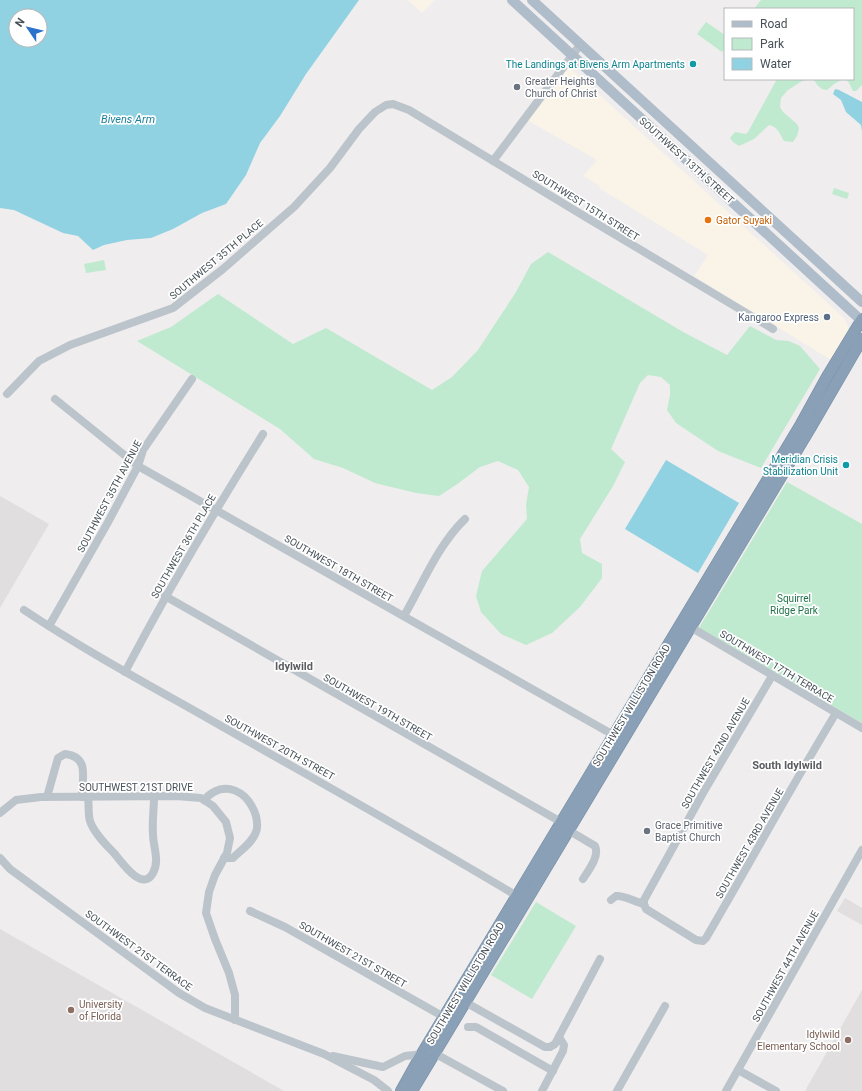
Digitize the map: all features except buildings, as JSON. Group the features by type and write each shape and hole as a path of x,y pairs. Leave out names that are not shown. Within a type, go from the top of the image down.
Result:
{"highway":[{"name":"SOUTHWEST WILLISTON ROAD","path":"773,480 862,320"},
{"name":"SOUTHWEST WILLISTON ROAD","path":"401,1091 444,1017 521,899 773,480 862,339"},
{"name":"SOUTHWEST WILLISTON ROAD","path":"412,1091 465,1002 521,899"}],"main road":[{"name":"SOUTHWEST 13TH STREET","path":"512,0 862,320"},
{"name":"SOUTHWEST 13TH STREET","path":"532,0 862,302"},
{"path":"637,114 646,105"},
{"path":"737,206 749,198"}],"street":[{"path":"493,161 580,45"},
{"name":"SOUTHWEST 15TH STREET","path":"386,105 394,104 409,110 773,329"},
{"name":"SOUTHWEST 35TH PLACE","path":"7,394 39,361 70,345 173,308 223,269 294,207 330,168 359,129 374,112 386,105"},
{"name":"SOUTHWEST 35TH AVENUE","path":"49,626 138,466 143,450 192,379"},
{"name":"SOUTHWEST 18TH STREET","path":"55,399 138,466 618,737"},
{"name":"SOUTHWEST 36TH PLACE","path":"125,672 165,596 216,509 263,434"},
{"path":"404,616 442,547 455,529 465,519"},
{"name":"SOUTHWEST 19TH STREET","path":"165,596 565,826 595,846 597,850 596,856 583,879"},
{"name":"SOUTHWEST 20TH STREET","path":"24,610 125,672 333,789 521,899"},
{"name":"SOUTHWEST 17TH TERRACE","path":"686,624 862,728"},
{"name":"SOUTHWEST 42ND AVENUE","path":"644,904 644,900 688,819 772,676"},
{"name":"SOUTHWEST 43RD AVENUE","path":"644,904 646,909 677,930 703,942 729,899 806,762 836,713"},
{"path":"47,797 58,758 65,754 79,760 83,765 85,797 90,821 108,847 126,868 134,876 144,879 149,878 153,874 157,864 152,834 154,797"},
{"path":"204,800 209,794 217,790 231,789 243,795 254,809 257,821 256,832 247,845 233,858 224,858"},
{"name":"SOUTHWEST 21ST DRIVE","path":"0,813 16,800 47,797 176,796 201,798 213,806 226,822 230,838 227,853 215,876 209,892 206,913 229,973 235,995 235,1020"},
{"name":"SOUTHWEST 44TH AVENUE","path":"726,1091 862,850"},
{"name":"SOUTHWEST 21ST TERRACE","path":"0,858 10,869 179,993 205,1008 324,1054 374,1080 388,1091"},
{"path":"611,900 620,895 636,903 644,904"},
{"name":"SOUTHWEST 21ST STREET","path":"250,912 285,927 444,1017"},
{"path":"465,1002 545,1047 550,1047 555,1044 559,1037 600,959"},
{"path":"617,1091 665,1006"},
{"path":"468,1028 476,1027 553,1071"},
{"path":"542,1091 564,1051 564,1045 559,1037"},
{"path":"421,1055 434,1053 503,1091"},
{"name":"SOUTHWEST 21ST TERRACE","path":"324,1054 383,1067 405,1056 421,1055"},
{"path":"738,1070 776,1091"}],"shaded area":[{"path":"408,0 435,0 422,13"},
{"path":"568,66 844,318 848,326 848,331 831,360 694,276 708,255 599,188 600,186 583,176 597,160 525,119"},
{"path":"0,496 49,524 0,608"},
{"path":"845,898 862,908 862,925 837,911"},
{"name":"University of Florida","path":"0,929 284,1091 0,1091"},
{"name":"Idylwild Elementary School","path":"862,990 862,1091 805,1091"}],"green space":[{"path":"761,0 862,0 862,85 856,91 853,91 848,81 846,80 854,80 854,8 755,8"},
{"path":"706,22 724,34 724,49 722,52 697,34"},
{"path":"776,80 808,80 802,81 788,90 781,98 780,107 783,112 797,124 799,128 797,136 793,142 784,141 777,129 769,125 754,139 739,146 730,138 735,132 746,134"},
{"path":"814,80 841,80 827,90 817,85"},
{"path":"834,188 849,193 847,199 832,194"},
{"path":"548,252 685,333 727,355 750,326 776,340 789,341 800,346 820,369 761,468 718,451 676,423 667,410 670,385 661,377 648,375 640,383 611,449 625,462 613,486 580,539 582,553 602,564 602,578 580,607 552,633 526,645 501,634 481,612 476,596 482,571 527,519 526,505 529,487 518,470 498,461 480,467 439,496 416,493 375,483 343,468 314,459 280,429 137,341 171,327 218,294 293,344 326,328 432,390 452,377 478,350 516,292 531,264"},
{"path":"104,260 106,270 86,273 84,264"},
{"name":"Squirrel Ridge Park","path":"787,482 862,524 862,723 699,628"},
{"path":"536,902 576,926 532,999 491,975"}],"water":[{"name":"Bivens Arm","path":"0,0 359,0 306,74 280,116 260,143 246,175 226,204 202,213 173,229 151,238 127,240 104,245 93,250 78,236 63,233 14,210 0,208"},
{"path":"835,89 862,102 862,131 861,125 846,112 841,100 833,94"},
{"path":"666,460 739,503 698,573 625,529"}],"place":[{"name":"The Landings at Bivens Arm Apartments","path":"693,64"},
{"name":"Greater Heights Church of Christ","path":"517,87"},
{"name":"Gator Suyaki","path":"708,220"},
{"name":"Kangaroo Express","path":"827,317"},
{"name":"Meridian Crisis Stabilization Unit","path":"846,465"},
{"name":"Grace Primitive Baptist Church","path":"647,831"},
{"name":"University of Florida","path":"71,1010"},
{"name":"Idylwild Elementary School","path":"848,1040"}],"district":[{"name":"Idylwild","path":"294,666"},
{"name":"South Idylwild","path":"787,765"}]}
